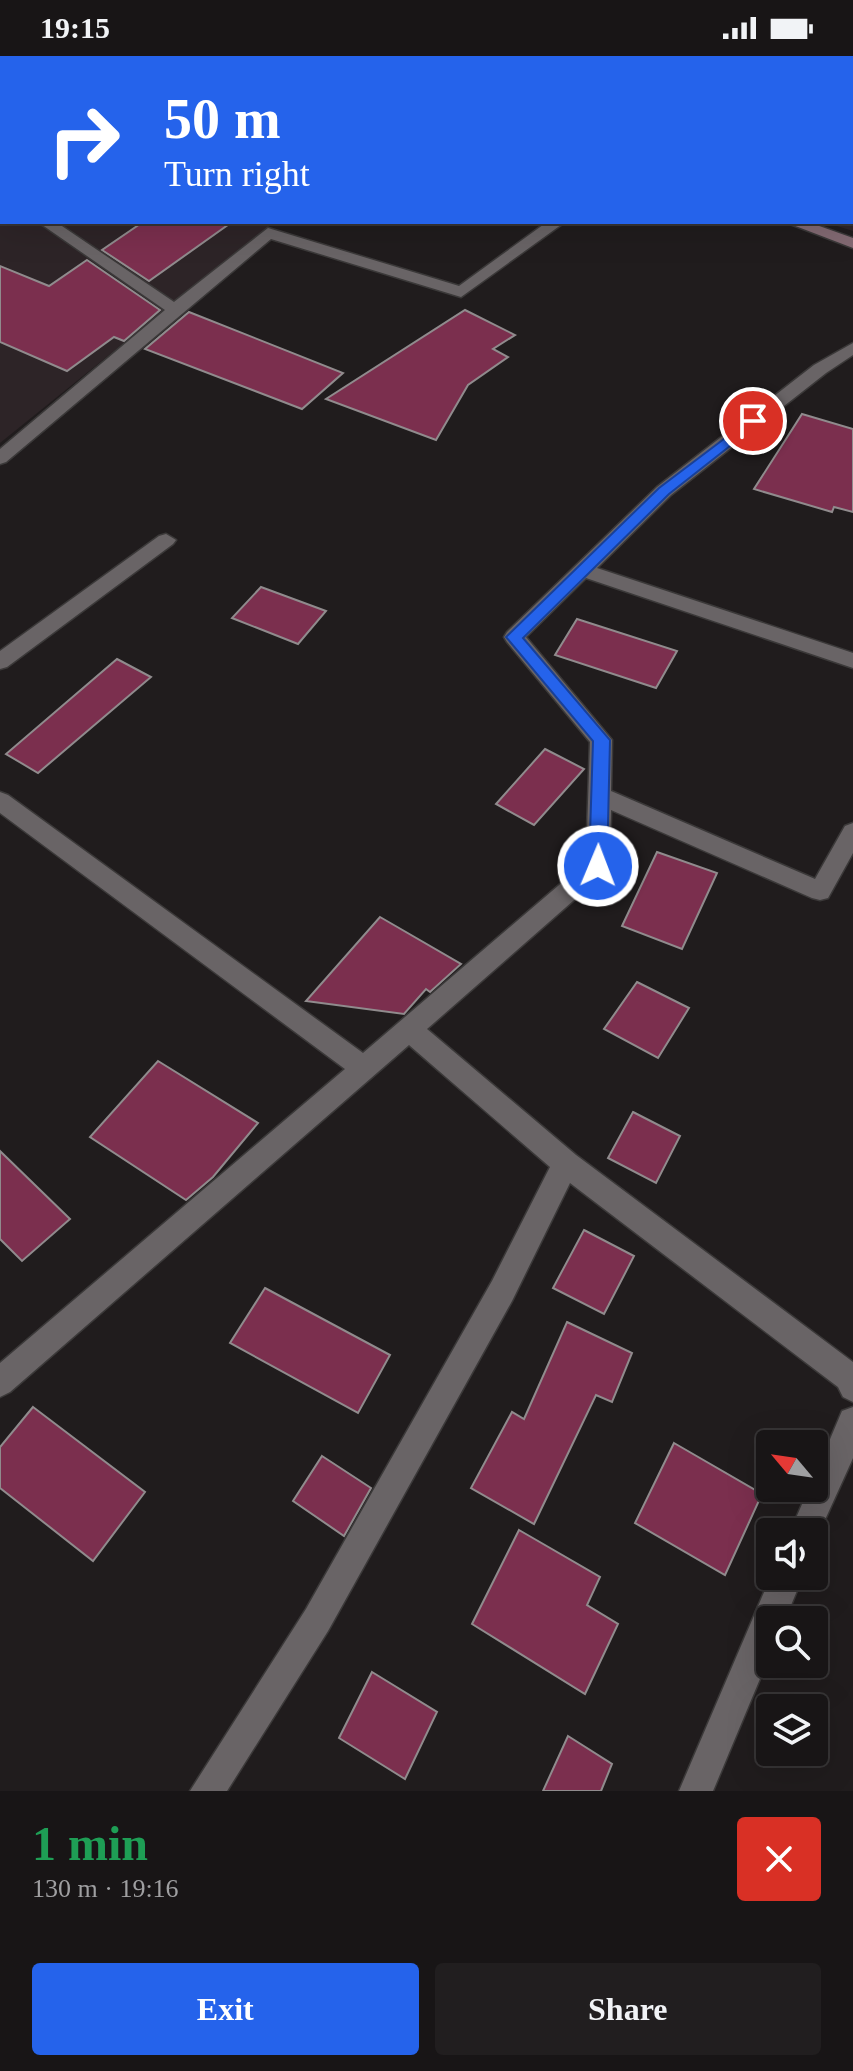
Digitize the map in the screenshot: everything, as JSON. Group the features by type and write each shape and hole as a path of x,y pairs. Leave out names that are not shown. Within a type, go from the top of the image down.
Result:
{"main road":[{"path":"799,224 853,243"}],"street":[{"path":"49,224 175,310"},
{"path":"0,458 268,233 461,292 554,224"},
{"path":"0,1382 598,866 601,740 514,637 664,491 820,369 853,348"},
{"path":"0,662 166,540"},
{"path":"583,570 853,661"},
{"path":"600,796 820,891 853,832"},
{"path":"0,801 365,1069"},
{"path":"410,1030 566,1164 850,1378 853,1387"},
{"path":"207,1791 317,1620 502,1291 566,1164"},
{"path":"812,1518 853,1422"},
{"path":"696,1791 781,1590"}],"shaded area":[{"path":"0,224 272,224 0,443"},
{"path":"830,224 853,224 853,231"}],"building":[{"path":"140,224 229,224 149,281 102,250"},
{"path":"87,260 160,310 124,341 114,337 67,371 0,342 0,266 49,286"},
{"path":"465,310 515,335 493,349 508,357 468,385 436,440 326,399"},
{"path":"189,312 343,373 302,409 145,349"},
{"path":"802,414 853,429 853,512 834,507 832,512 754,489"},
{"path":"261,587 326,611 298,644 232,618"},
{"path":"577,619 677,651 656,688 555,655"},
{"path":"117,659 151,677 38,773 6,754"},
{"path":"545,749 584,769 534,825 496,804"},
{"path":"657,852 717,873 682,949 622,926"},
{"path":"380,917 461,964 430,992 426,989 404,1014 306,1001"},
{"path":"637,982 689,1008 658,1058 604,1029"},
{"path":"158,1061 258,1123 213,1177 186,1200 90,1137"},
{"path":"633,1112 680,1136 656,1183 608,1158"},
{"path":"0,1151 70,1219 22,1261 0,1239"},
{"path":"584,1230 634,1256 604,1314 553,1288"},
{"path":"265,1288 390,1355 358,1413 230,1343"},
{"path":"567,1322 632,1353 612,1402 596,1395 534,1524 471,1488 512,1412 524,1419"},
{"path":"33,1407 145,1492 93,1561 0,1488 0,1447"},
{"path":"674,1443 756,1491 758,1502 725,1575 635,1523"},
{"path":"322,1456 371,1488 344,1536 293,1501"},
{"path":"519,1530 600,1577 587,1605 618,1624 585,1694 472,1624"},
{"path":"372,1672 437,1712 405,1779 339,1738"},
{"path":"568,1736 612,1764 601,1791 543,1791"}],"route":[{"path":"598,866 601,740 514,637 664,491 753,421"}]}
